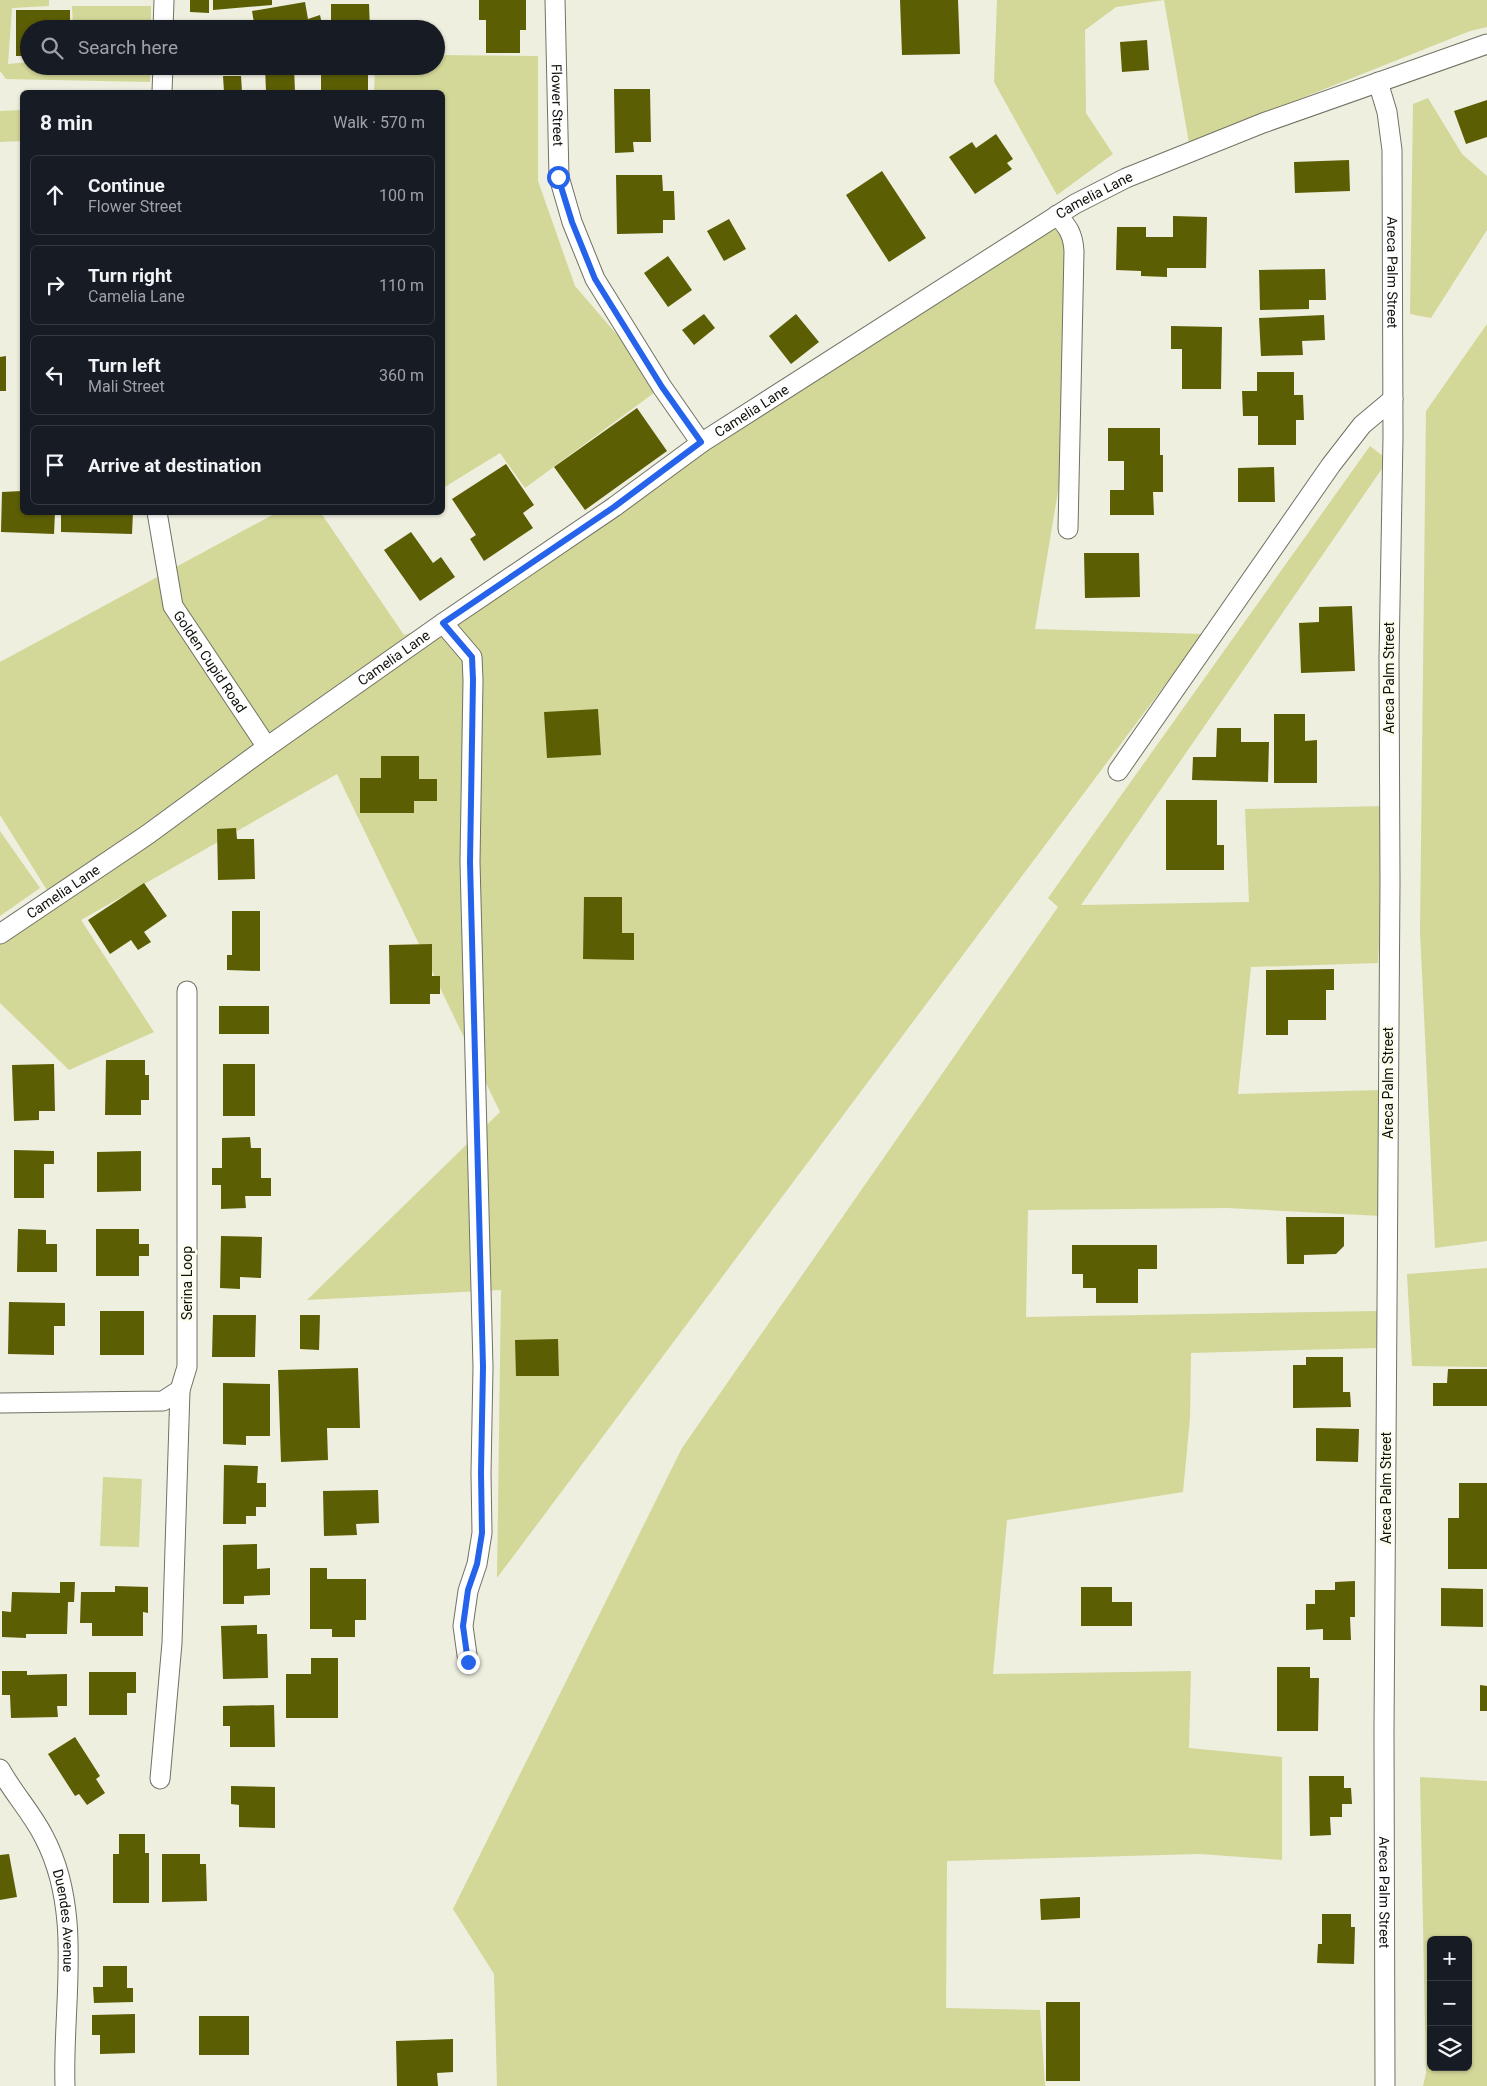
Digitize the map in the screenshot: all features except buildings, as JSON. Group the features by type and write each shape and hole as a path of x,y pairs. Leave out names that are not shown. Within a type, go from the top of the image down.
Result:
{"street":[{"path":"163,20 164,0"},
{"name":"Flower Street","path":"555,0 558,177 572,222 595,279 662,387 701,442"},
{"name":"Camelia Lane","path":"0,934 147,835 267,747 443,623 614,507 701,442 1100,190 1263,123 1487,44"},
{"path":"162,90 163,75"},
{"name":"Areca Palm Street","path":"1378,82 1387,112 1392,150 1389,658 1390,882 1384,1730 1385,2086"},
{"path":"1057,216 1070,229 1074,239 1068,529"},
{"path":"1118,771 1331,465 1362,424 1392,399"},
{"name":"Golden Cupid Road","path":"158,515 173,606 267,747"},
{"path":"443,623 472,657 473,680 470,862 483,1367 482,1533 477,1564 468,1590 463,1626 468,1662"},
{"name":"Serina Loop","path":"160,1779 172,1643 180,1390 188,1367 187,990"},
{"path":"0,1403 163,1401 180,1390"},
{"name":"Duendes Avenue","path":"0,1769 45,1837 63,1886 68,1948 65,2086"}],"green space":[{"path":"0,0 49,0 49,6 12,8 8,64 20,63 20,75 150,75 150,82 6,79 0,71"},
{"path":"997,0 1164,0 1116,7 1085,30 1086,113 1113,154 1057,195 994,82"},
{"path":"1164,0 1487,0 1487,27 1470,31 1189,143"},
{"path":"72,6 151,6 151,20 73,20"},
{"path":"445,55 538,56 538,181 575,286 662,387 525,488 500,453 445,487 445,90 374,90 375,75 445,75"},
{"path":"1428,98 1462,154 1487,176 1487,230 1431,318 1410,314 1413,104"},
{"path":"20,110 20,141 0,142 0,111"},
{"path":"1057,215 1072,234 1071,414 1035,629 1203,634 497,1578 501,1290 307,1300 500,1112 337,774 81,920 154,1032 69,1070 0,1003 0,934 52,898 0,815 0,662 272,515 322,515 404,635 443,623"},
{"path":"1487,324 1487,1241 1435,1248 1420,931 1426,411"},
{"path":"1370,446 1388,460 1081,905 1249,902 1245,809 1385,806 1378,963 1251,967 1238,1094 1381,1090 1381,1216 1227,1208 1028,1210 1026,1317 1378,1311 1376,1348 1191,1353 1190,1418 1183,1492 1007,1520 993,1674 1191,1671 1189,1748 1282,1757 1282,1860 1200,1854 947,1861 946,2008 1040,2010 1045,2086 497,2086 494,1974 453,1909 682,1448 1058,907 1048,898"},
{"path":"0,831 40,888 0,916"},
{"path":"1487,1268 1487,1367 1412,1366 1407,1274"},
{"path":"103,1477 142,1479 139,1547 100,1546"},
{"path":"1420,1777 1487,1781 1487,2086 1423,2086 1426,2073"}],"route":[{"path":"468,1662 463,1626 468,1590 477,1564 482,1533 483,1367 470,862 473,680 472,657 458,643 443,623 614,507 701,442 662,387 595,279 572,222 558,177"}]}
